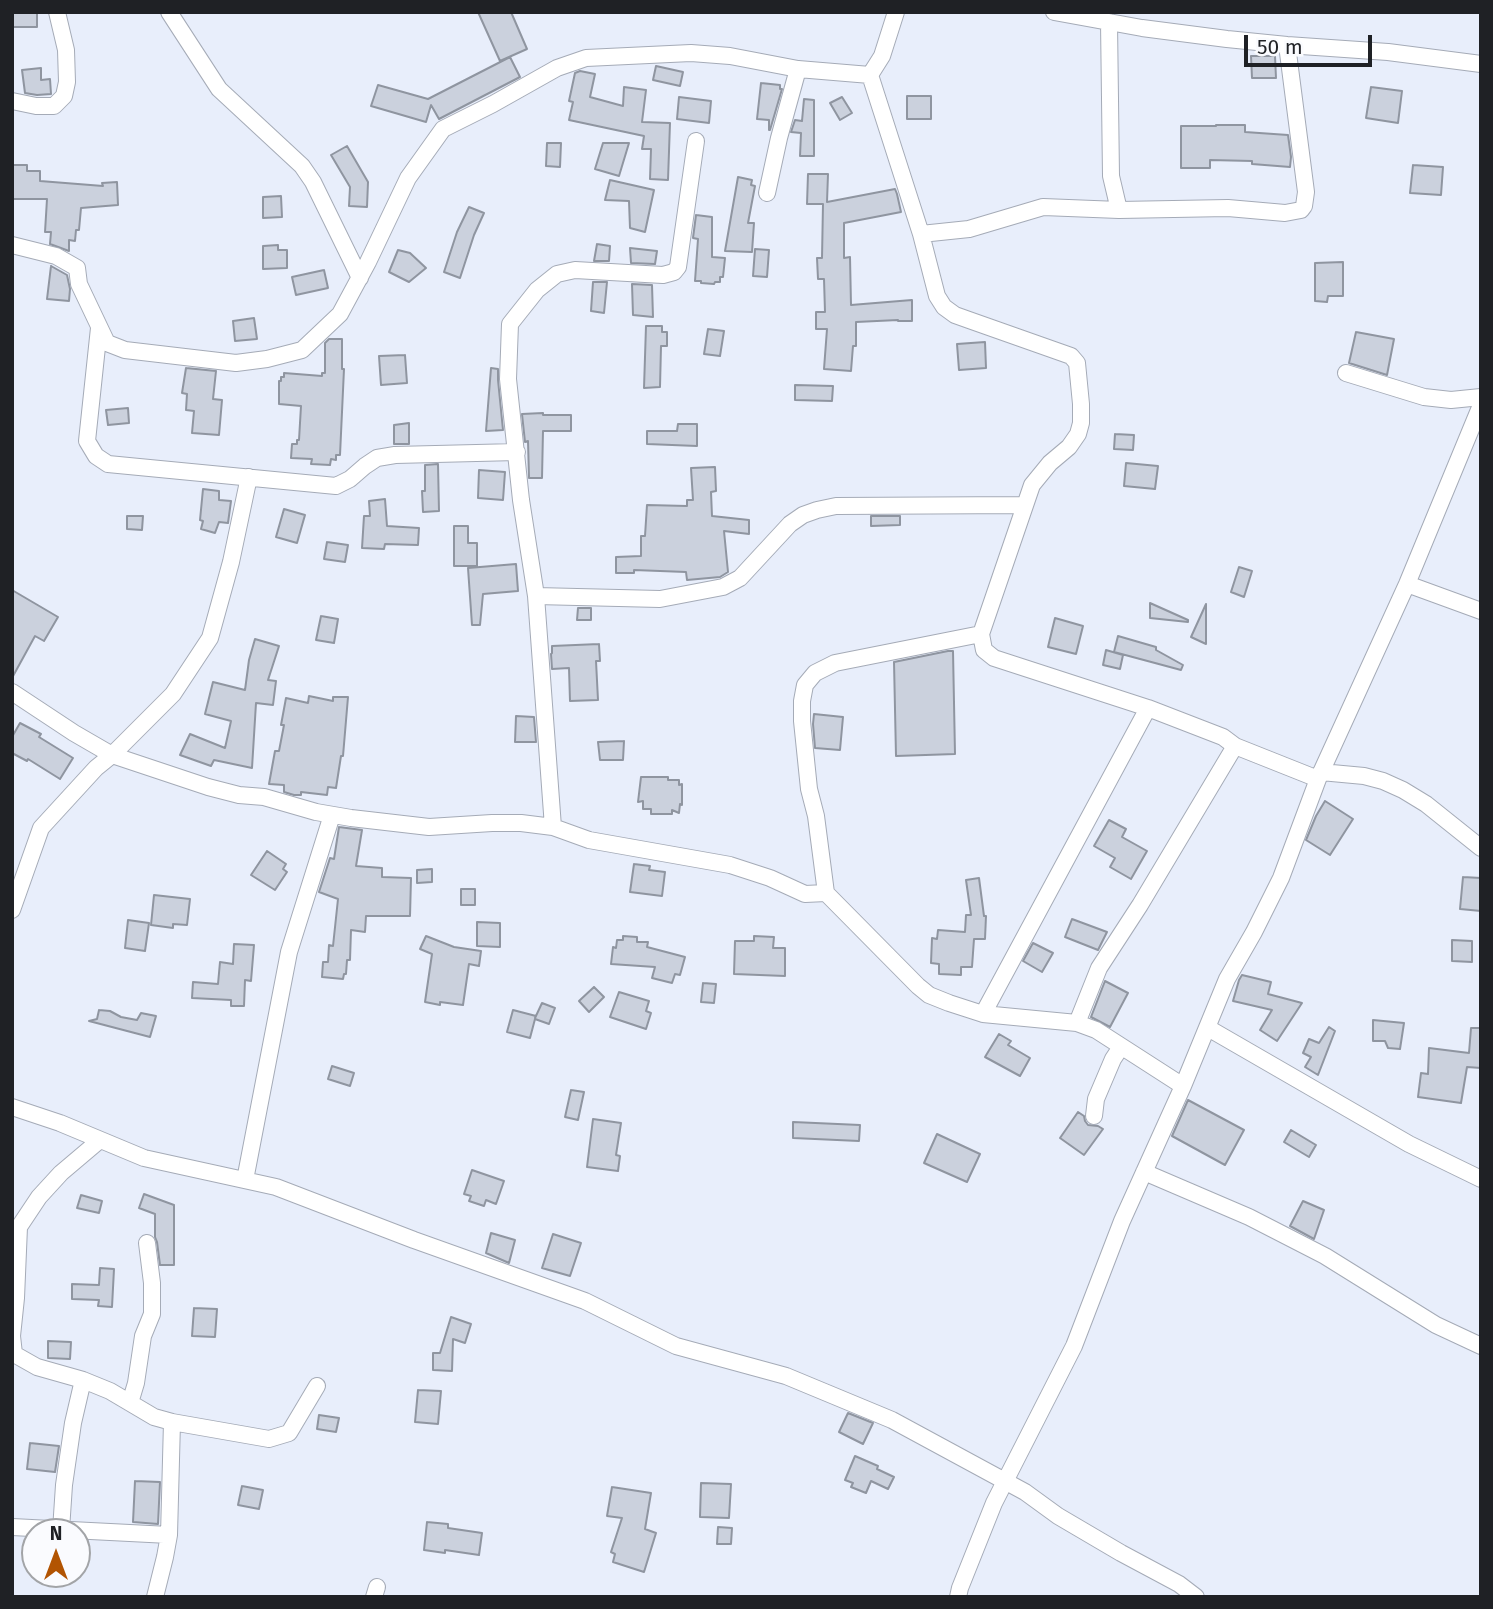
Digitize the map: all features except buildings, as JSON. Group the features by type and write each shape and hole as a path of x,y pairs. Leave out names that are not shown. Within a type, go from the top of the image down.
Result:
{"street":[{"path":"12,101 36,106 54,106 64,96 67,82 66,50 57,12"},
{"path":"169,12 219,89 302,166 313,181 360,278"},
{"path":"870,75 882,56 896,12"},
{"path":"1054,12 1142,28 1287,45 1388,52 1481,64"},
{"path":"1109,22 1111,176 1119,210"},
{"path":"921,234 969,229 1043,207 1119,210 1228,208 1285,213 1301,210 1306,192 1287,45"},
{"path":"12,245 56,256 77,268 79,284 107,343 125,350 236,363 267,359 302,350 340,314 408,178 443,129 557,68 586,58 691,53 730,56 798,69 870,75"},
{"path":"767,193 798,69"},
{"path":"870,75 921,234 937,296 944,307 962,318 1071,355 1077,363 1081,404 1078,434 1032,485 981,634 984,650 994,658 1148,708 1223,737 1235,746 1319,775 1364,776 1383,780 1426,804 1481,848"},
{"path":"554,827 536,596 521,500 508,379 510,324 537,290 557,274 575,270 663,275 674,272 678,267 696,141"},
{"path":"99,328 87,441 96,456 108,464 336,486 350,480 377,458 395,455 517,452"},
{"path":"1346,373 1424,397 1451,400 1481,397"},
{"path":"958,1597 994,1503 1074,1346 1144,1172 1227,979 1281,878 1319,775 1407,584 1481,405"},
{"path":"12,910 20,863 41,828 96,768 173,694 210,638 231,562 249,477"},
{"path":"536,596 660,598 723,587 740,578 790,524 810,512 836,506 1025,505"},
{"path":"1407,584 1481,611"},
{"path":"981,634 835,663 814,673 805,685 802,720 808,789 816,816 826,893 929,995 983,1014 1077,1023 1096,1030 1183,1086"},
{"path":"12,692 112,755 239,795 264,797 332,815 429,827 492,823 554,827 589,840 730,865 770,878 805,894 826,893"},
{"path":"983,1014 1148,708"},
{"path":"1077,1023 1099,968 1235,746"},
{"path":"245,1180 289,952 332,815"},
{"path":"1208,1028 1409,1144 1481,1179"},
{"path":"1094,1116 1096,1099 1121,1047"},
{"path":"12,1107 60,1123 144,1158 276,1187 585,1301 676,1346 786,1376 892,1420 1025,1492 1058,1516 1180,1584 1196,1597"},
{"path":"100,1140 61,1173 38,1197 19,1227 13,1354 37,1367 110,1391 154,1417 269,1440 289,1433 317,1386"},
{"path":"1144,1172 1249,1217 1325,1256 1436,1325 1481,1346"},
{"path":"130,1402 136,1383 143,1336 152,1314 152,1283 147,1243"},
{"path":"62,1518 73,1423 83,1380"},
{"path":"155,1597 166,1558 169,1535 172,1422"},
{"path":"91,1531 169,1535"}]}
